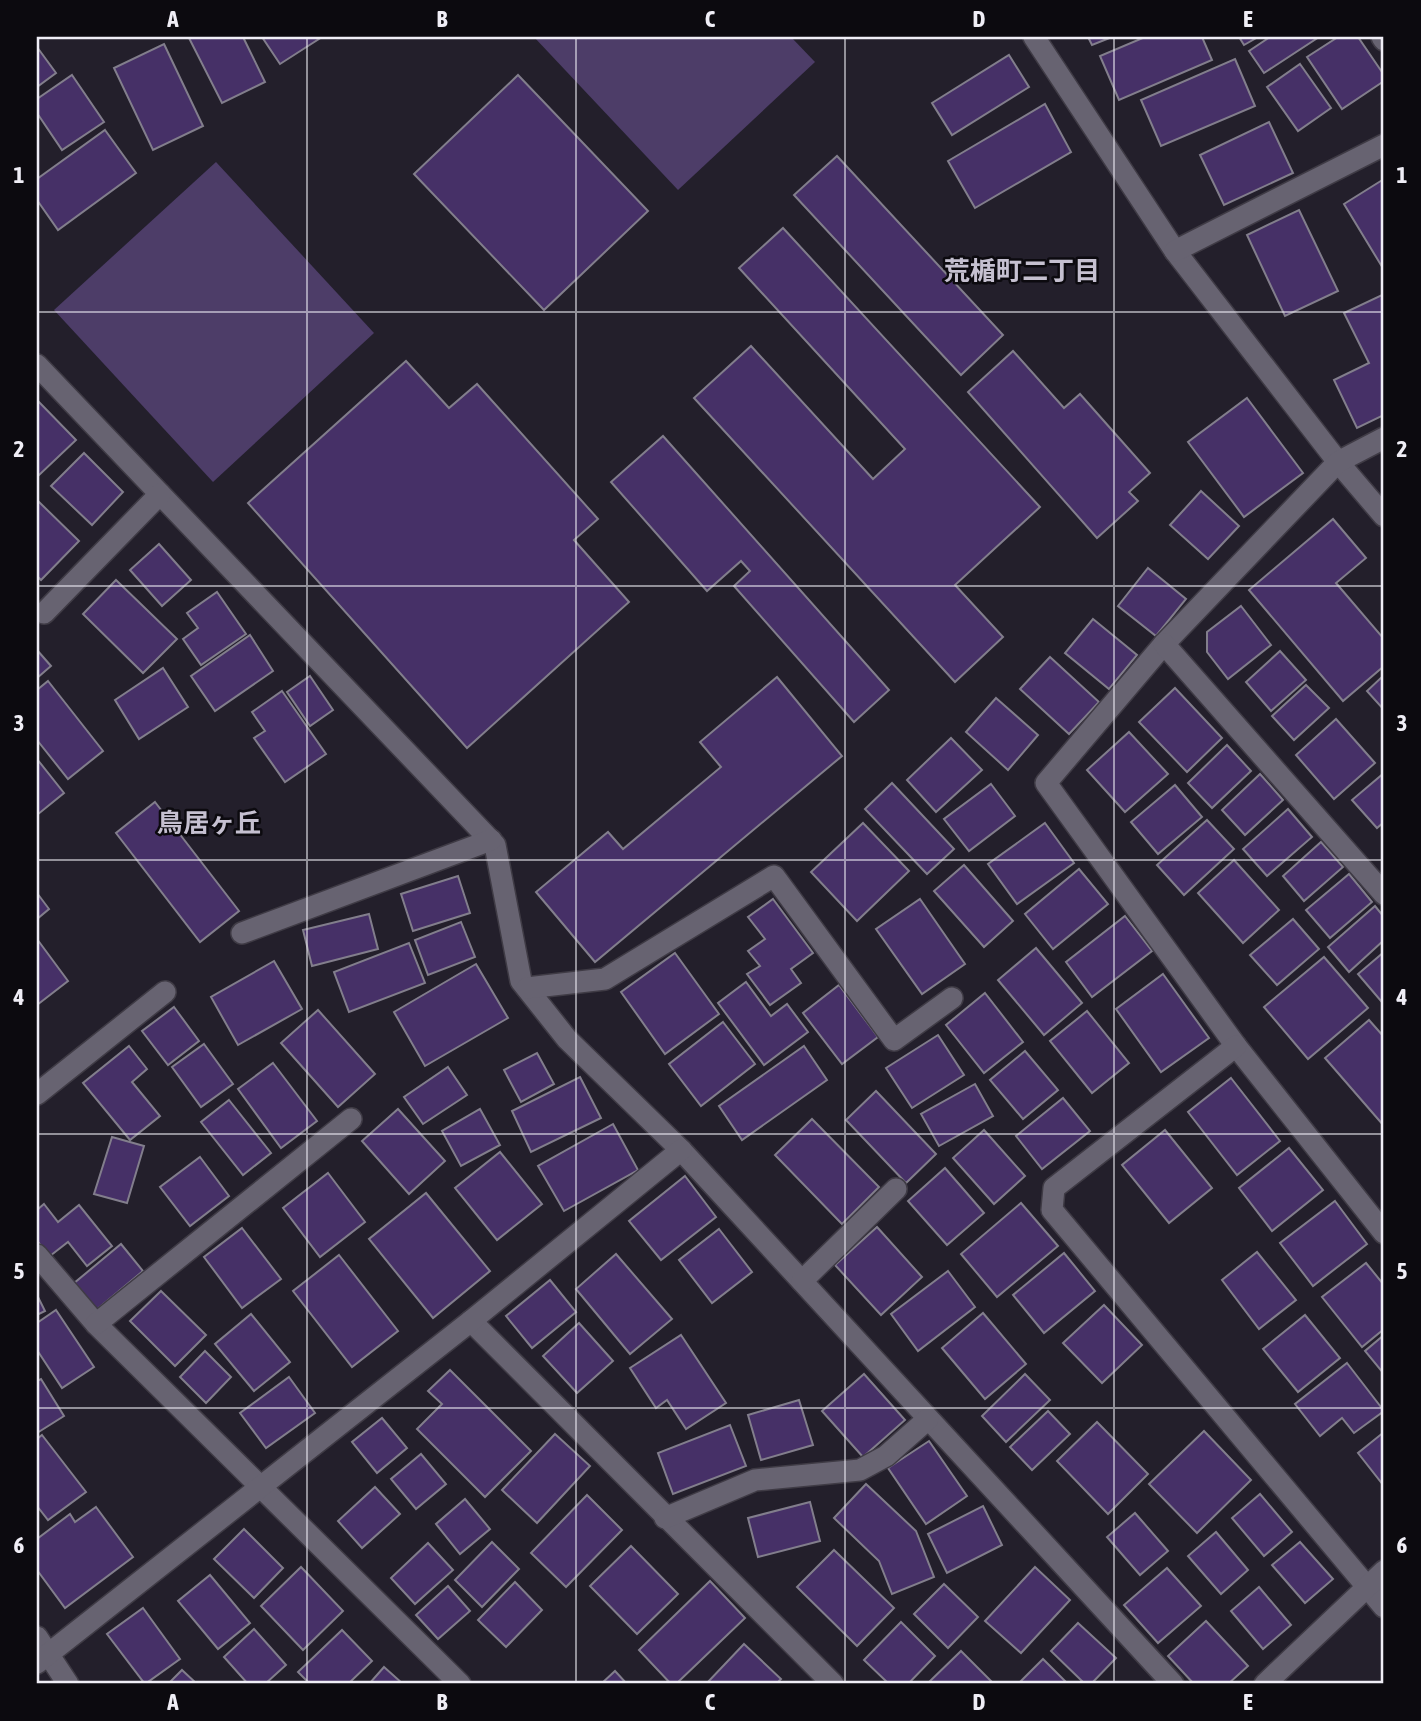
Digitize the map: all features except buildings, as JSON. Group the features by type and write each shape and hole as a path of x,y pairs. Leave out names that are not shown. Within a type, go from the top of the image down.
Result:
{"street":[{"path":"1034,37 1175,251 1338,462 1384,516"},
{"path":"1175,251 1384,145"},
{"path":"37,365 495,845 520,981 567,1039 681,1150 1173,1684"},
{"path":"1384,438 1338,462 1164,644 1046,783 1236,1046 1384,1233"},
{"path":"44,613 160,494"},
{"path":"1164,644 1384,894"},
{"path":"242,933 491,840"},
{"path":"527,988 605,979 774,876 894,1040 952,998"},
{"path":"37,1094 165,992"},
{"path":"1236,1046 1054,1188 1052,1210 1366,1589 1384,1607"},
{"path":"96,1324 351,1119"},
{"path":"68,1684 40,1652 262,1487 681,1150"},
{"path":"802,1282 896,1189"},
{"path":"37,1255 96,1324 460,1684"},
{"path":"471,1321 833,1684"},
{"path":"665,1518 755,1480 860,1469 886,1456 928,1419"},
{"path":"1265,1684 1384,1571"}],"shaded area":[{"path":"534,37 791,37 815,62 678,190"},
{"path":"216,162 374,333 213,482 54,310"}],"district":[{"name":"荒楯町二丁目","path":"1022,271"},
{"name":"鳥居ヶ丘","path":"209,823"}]}
